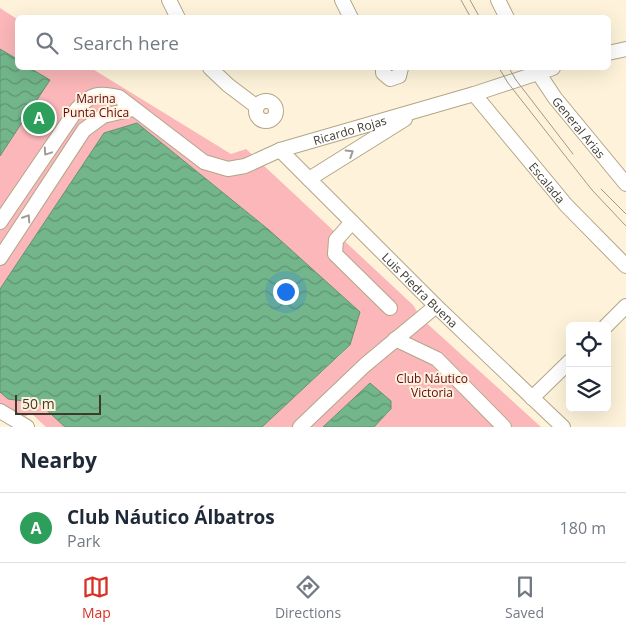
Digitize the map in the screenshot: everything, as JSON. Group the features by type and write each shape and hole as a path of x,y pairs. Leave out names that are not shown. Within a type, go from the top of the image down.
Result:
{"street":[{"path":"170,0 177,15"},
{"path":"498,0 506,15"},
{"path":"340,1 349,15"},
{"path":"611,52 626,48"},
{"path":"212,70 257,107"},
{"path":"383,70 383,74 390,79 399,76 400,70"},
{"name":"Ricardo Rojas","path":"0,222 77,109 88,97 104,94 118,98 204,162 219,168 228,169 245,166 280,150 474,94 534,70"},
{"name":"General Arias","path":"537,70 555,98 626,184"},
{"name":"Escalada","path":"474,94 566,205 626,266"},
{"path":"0,258 84,130 103,116 133,109"},
{"name":"Ricardo Rojas","path":"309,179 420,110"},
{"name":"Luis Piedra Buena","path":"280,150 436,306 563,427"},
{"path":"352,222 336,240 336,254 390,308"},
{"path":"300,427 364,365 436,306"},
{"path":"610,322 626,306"},
{"path":"395,339 437,359 504,427"},
{"path":"532,398 566,365"},
{"path":"0,411 27,427"}],"green space":[{"path":"0,8 15,18 15,58 0,49"},
{"name":"Marina Punta Chica","path":"33,70 94,70 231,154 246,149 413,305 421,318 541,427 374,427 391,410 370,383 323,427 262,427 350,346 360,312 269,230 137,123 104,133 0,289 0,156 50,80"},
{"path":"0,392 8,399 39,403 65,427 46,427 32,414 16,419 0,405"}],"water":[{"path":"0,49 15,58 15,70 33,70 50,80 0,156"},
{"path":"137,123 269,230 360,312 350,345 262,427 65,427 39,403 8,399 0,392 0,289 104,133"},
{"path":"370,383 391,401 391,409 374,427 323,427"}],"tram line":[{"path":"461,0 469,15"},
{"path":"470,0 478,15"},
{"path":"500,70 508,83 592,190 626,226"},
{"path":"510,70 573,154"},
{"path":"601,189 626,214"}],"place":[{"name":"Club Náutico Álbatros","path":"39,118"}],"park label":[{"name":"Club Náutico Victoria","path":"432,385"}]}
